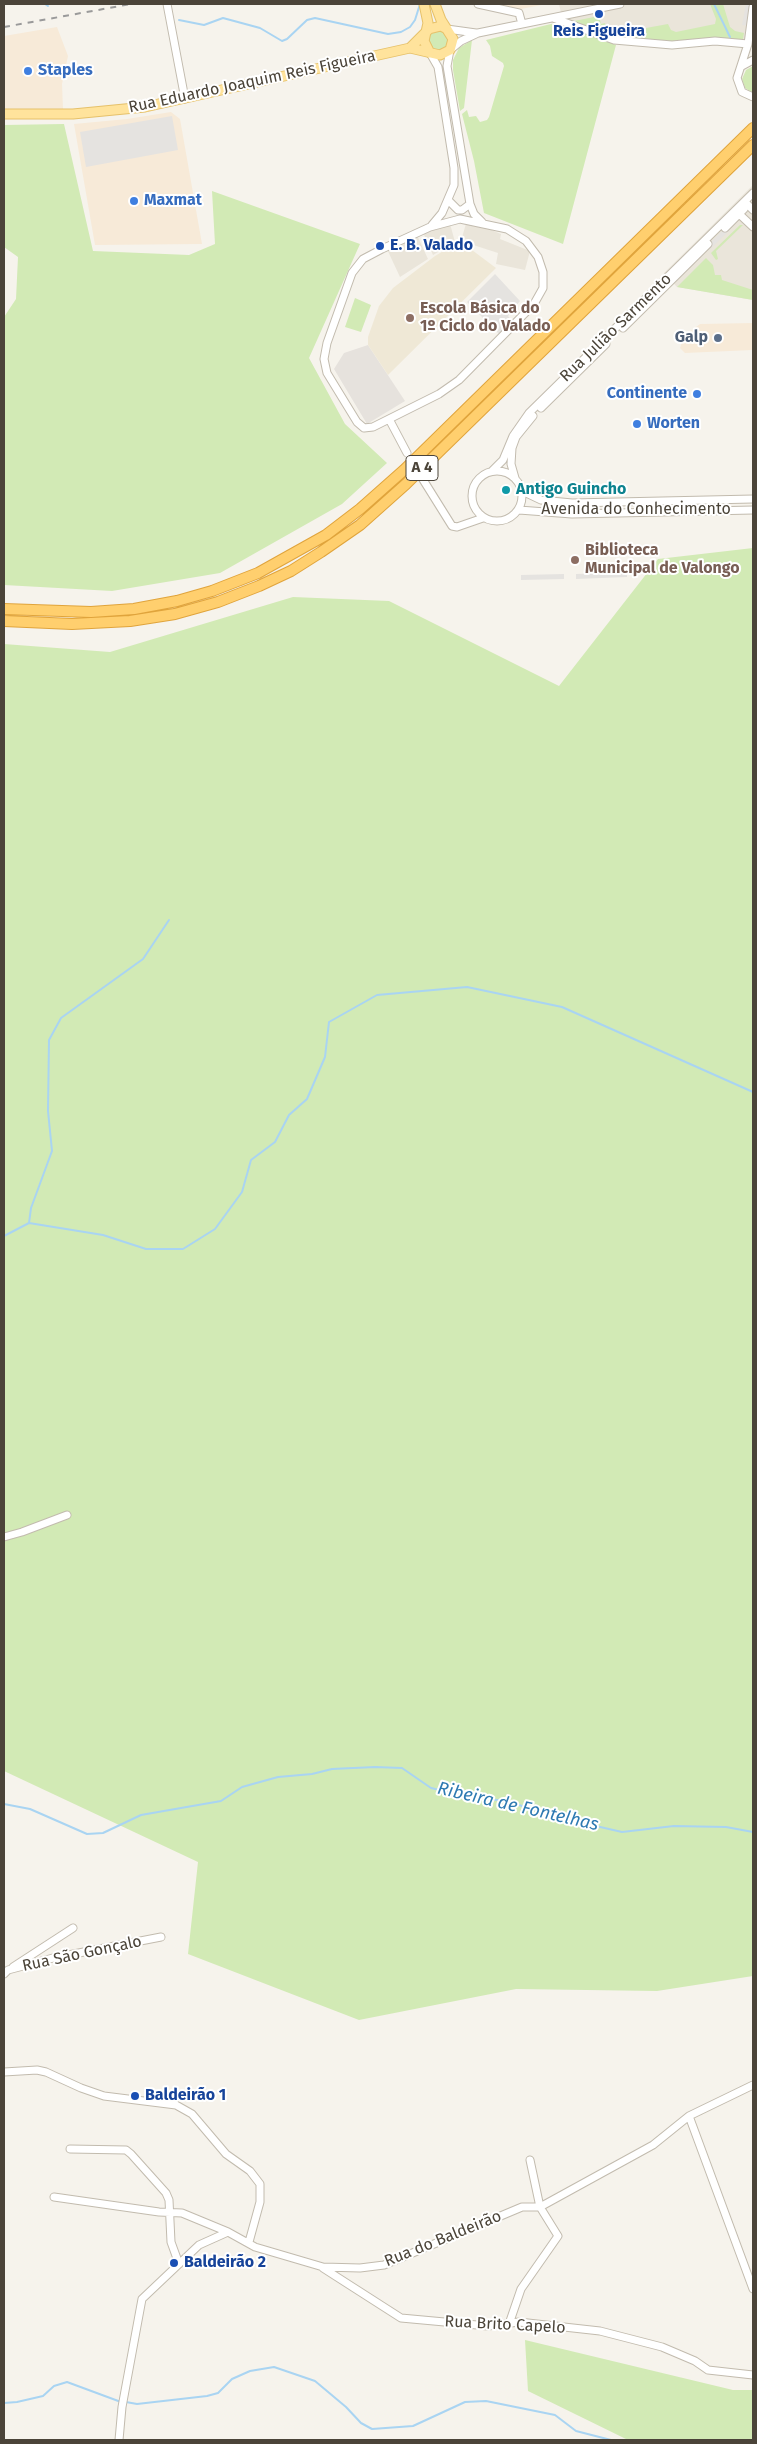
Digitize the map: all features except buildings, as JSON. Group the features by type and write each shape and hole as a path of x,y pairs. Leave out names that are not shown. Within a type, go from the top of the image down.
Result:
{"highway":[{"name":"A 4","path":"4,609 91,612 134,609 177,601 212,591 258,573 326,535 360,509 404,470 753,128"},
{"name":"A 4","path":"4,621 72,624 130,621 175,614 218,602 259,586 291,571 321,552 360,525 406,484 753,145"}],"main road":[{"path":"424,4 428,23 425,34 425,48 430,53 440,55 450,50 453,39 436,8"},
{"path":"410,48 435,26 447,29"},
{"name":"Rua Eduardo Joaquim Reis Figueira","path":"4,114 73,114 115,111 185,99 410,48 430,53"}],"street":[{"path":"167,4 185,99"},
{"path":"478,4 519,13 522,24"},
{"path":"483,222 474,214 470,204 446,66 450,50 461,41 478,33 552,18 595,6 620,4"},
{"path":"753,7 748,44 739,71 738,85 742,92 753,97"},
{"path":"552,18 614,40 672,45 715,41 748,44"},
{"path":"447,29 478,33"},
{"path":"748,44 753,55"},
{"path":"430,53 438,67 454,168 454,185 449,201 430,227"},
{"path":"739,71 743,65 753,60"},
{"name":"Rua Julião Sarmento","path":"492,471 503,460 513,436 529,413 738,212 750,204 753,193"},
{"path":"449,201 458,210 462,210 470,204"},
{"path":"738,212 753,227"},
{"name":"Rua Julião Sarmento","path":"515,478 510,456 516,437 522,428 738,212"},
{"path":"460,218 483,222 507,229 526,241 538,257 543,272 543,288 534,304 459,380 439,394 373,427 364,428 357,422 327,373 324,359 327,343 352,273 363,259 430,227 460,218"},
{"path":"389,419 407,454"},
{"path":"422,478 452,526 457,527 474,519 483,518 493,522 512,518 522,501 522,491 515,478 502,471 492,471 479,479 472,492 474,507 483,518"},
{"name":"Avenida do Conhecimento","path":"522,491 541,500 572,503 753,499"},
{"name":"Avenida do Conhecimento","path":"518,510 572,514 753,510"},
{"path":"4,1537 66,1515"},
{"path":"6,1972 32,1953 73,1928"},
{"name":"Rua São Gonçalo","path":"6,1972 53,1958 162,1937"},
{"path":"4,2072 37,2070 46,2072 104,2096 176,2105 192,2114 226,2154 250,2171 260,2184 260,2202 249,2242"},
{"name":"Rua do Baldeirão","path":"54,2198 158,2212 182,2213 228,2232 260,2249 323,2267 360,2268 384,2265 522,2208 540,2207 653,2145 689,2116 753,2085"},
{"path":"689,2116 753,2290"},
{"path":"70,2149 126,2150 166,2193 171,2242 179,2264"},
{"path":"509,2324 521,2289 558,2236 540,2207 530,2160"},
{"path":"119,2440 122,2407 140,2305 147,2294 199,2245 228,2232"},
{"name":"Rua Brito Capelo","path":"323,2267 401,2318 488,2326 519,2322 600,2331 662,2347 695,2361 708,2370 753,2375"}],"shaded area":[{"path":"497,4 546,4 521,9"},
{"path":"559,4 753,4 748,44 625,41 563,22"},
{"path":"746,4 753,4 750,26 742,25"},
{"path":"57,27 68,56 62,84 63,109 4,109 4,36"},
{"path":"171,112 180,119 202,244 95,245 74,124 127,119"},
{"path":"172,116 178,150 86,167 80,132"},
{"path":"753,185 753,300 677,287 664,273"},
{"path":"449,220 455,242 433,255 422,230"},
{"path":"467,220 501,234 500,239 530,251 525,270 496,264 498,253 461,241"},
{"path":"727,226 730,230 709,250 706,247"},
{"path":"416,233 428,259 400,277 386,247"},
{"name":"Escola Básica do 1º Ciclo do Valado","path":"457,243 468,247 496,268 388,375 368,345 368,337 379,306 393,288 435,256"},
{"path":"495,274 520,301 508,316 512,321 499,334 467,302"},
{"name":"Galp","path":"753,323 752,350 685,353 680,348 684,336 700,324"},
{"path":"368,345 405,401 367,424 334,369 344,353"},
{"path":"627,572 627,577 576,579 576,574"},
{"path":"564,574 564,579 521,580 521,575"}],"green space":[{"path":"710,4 723,4 730,27 735,31 744,33 743,39 694,39 675,42 621,39 575,24 574,21 599,16 601,24 605,23 607,32 621,37 646,32 646,28 668,24 671,30 676,32 715,24 716,19"},
{"path":"559,22 616,45 563,244 484,213 474,161 462,114 467,110 469,117 476,116 480,122 487,120 489,117 504,66 503,63 492,56 490,46 486,40"},
{"path":"434,31 442,31 448,37 448,45 442,51 434,51 428,45 428,37"},
{"path":"472,40 464,108 460,111 453,60 459,48"},
{"path":"753,66 753,93 745,88 742,79 746,70"},
{"path":"64,124 93,251 189,255 215,244 212,191 360,244 309,358 345,424 387,463 342,504 220,573 112,591 4,585 4,317 16,299 18,257 4,247 4,125"},
{"path":"740,225 743,225 716,251 718,259 716,260 711,253"},
{"path":"706,258 713,265 715,275 721,275 722,280 753,290 753,300 677,287"},
{"path":"355,298 371,305 361,332 345,327"},
{"path":"753,548 753,1976 657,1991 516,1989 359,2020 188,1954 198,1862 4,1771 4,644 110,652 293,597 389,601 559,686 658,559"},
{"path":"525,2340 733,2390 753,2390 753,2440 628,2440 528,2391"}],"waterway":[{"path":"179,20 204,25 223,18 260,28 282,41 287,39 307,20 315,18 388,34 401,32 410,27 415,20 420,4"},
{"path":"714,4 730,37"},
{"path":"29,1223 31,1208 52,1151 48,1111 49,1040 61,1018 143,959 169,920"},
{"path":"4,1236 29,1223 103,1235 146,1249 183,1249 215,1229 242,1192 251,1160 275,1142 289,1115 307,1099 325,1057 329,1022 377,995 467,987 562,1007 753,1092"},
{"name":"Ribeira de Fontelhas","path":"4,1804 30,1809 87,1834 103,1833 141,1815 221,1801 242,1787 278,1777 312,1774 332,1769 402,1768 431,1788 470,1797 506,1801 561,1818 622,1832 674,1826 726,1827 753,1832"},
{"path":"126,2402 137,2404 207,2396 218,2393 232,2379 250,2371 274,2367 315,2381 346,2407 361,2423 372,2429 413,2426 465,2402 486,2401 555,2415 576,2431 611,2440"},
{"path":"4,2403 43,2396 54,2386 67,2382 121,2402"}],"railway":[{"path":"4,27 131,4"}],"place":[{"name":"Reis Figueira","path":"599,14"},
{"name":"Staples","path":"28,71"},
{"name":"Maxmat","path":"134,201"},
{"name":"E. B. Valado","path":"380,246"},
{"name":"Escola Básica do 1º Ciclo do Valado","path":"410,318"},
{"name":"Galp","path":"718,338"},
{"name":"Continente","path":"697,394"},
{"name":"Worten","path":"637,424"},
{"name":"Antigo Guincho","path":"506,490"},
{"name":"Biblioteca Municipal de Valongo","path":"575,560"},
{"name":"Baldeirão 1","path":"135,2096"},
{"name":"Baldeirão 2","path":"174,2263"}]}
